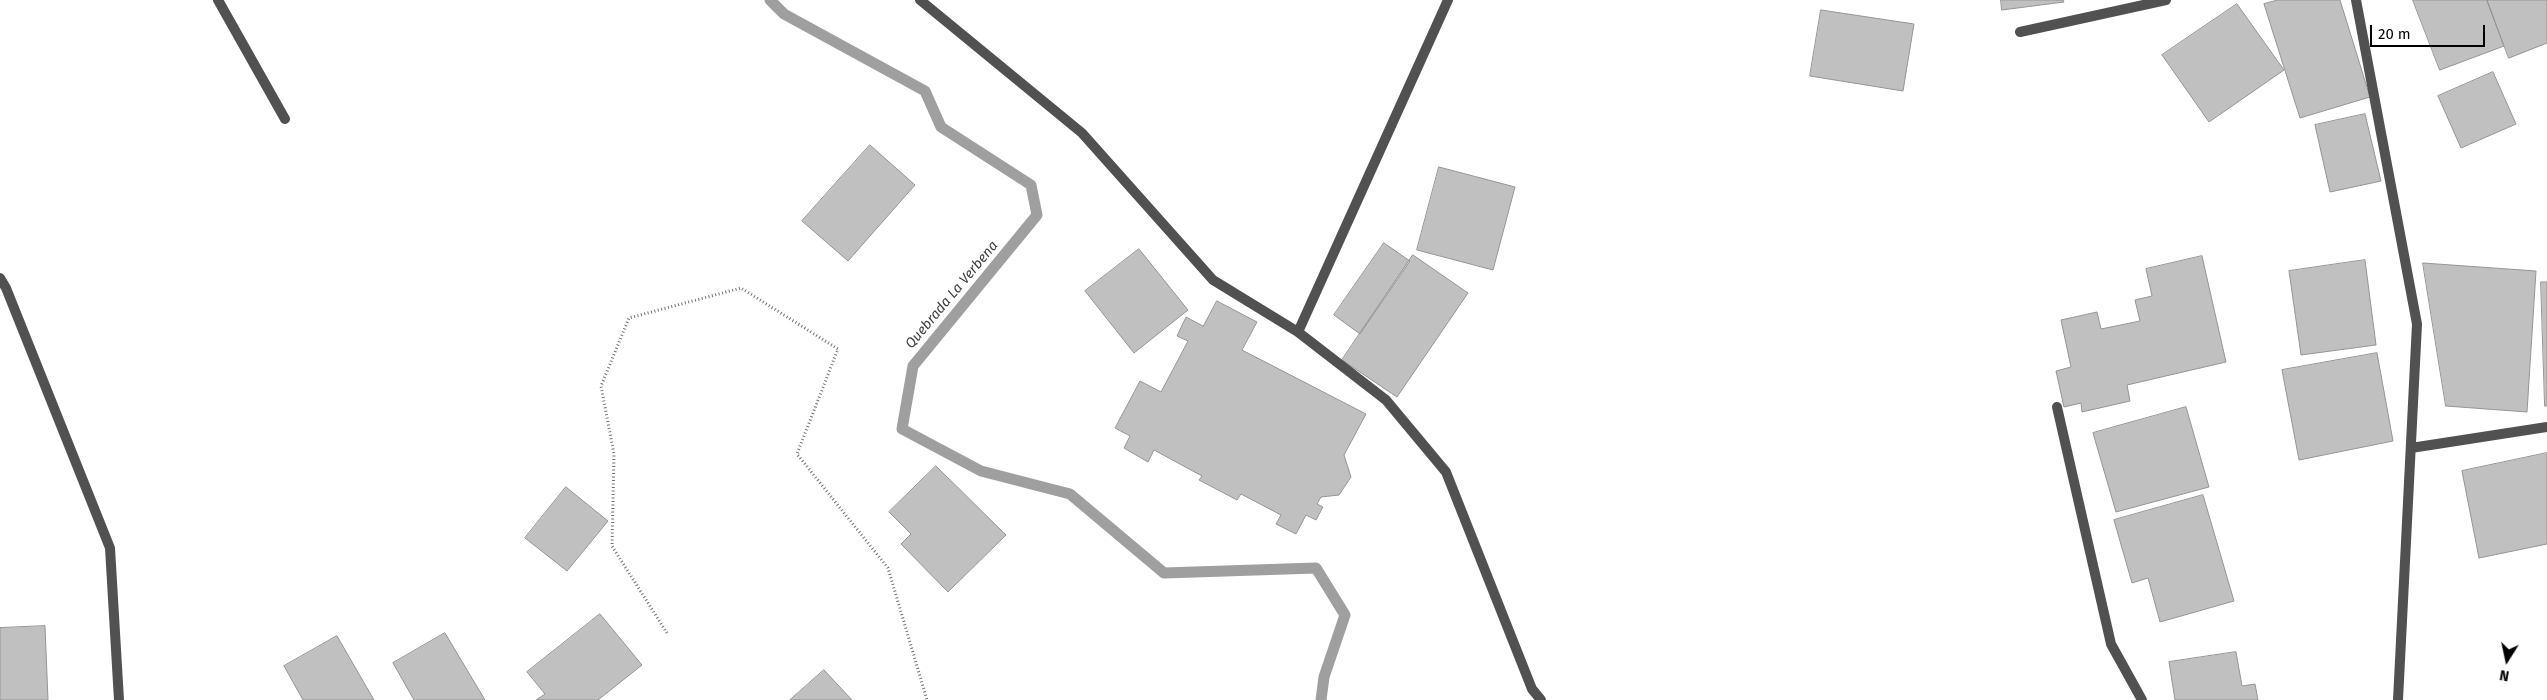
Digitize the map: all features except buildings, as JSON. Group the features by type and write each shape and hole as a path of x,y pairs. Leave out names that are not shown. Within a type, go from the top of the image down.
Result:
{"street":[{"path":"218,0 284,119"},
{"path":"920,0 1082,134 1213,280 1298,332 1386,400 1446,472 1532,689 1541,700"},
{"path":"1298,332 1448,0"},
{"path":"2020,32 2166,0"},
{"path":"2356,0 2417,324 2398,700"},
{"path":"0,278 6,288 110,548 120,700"},
{"path":"2057,407 2111,644 2142,700"},
{"path":"2411,448 2547,427"}],"path":[{"path":"667,633 612,546 614,454 601,386 629,318 741,288 838,349 797,454 888,568 927,700"}],"waterway":[{"name":"Quebrada La Verbena","path":"770,0 784,14 925,91 941,127 1031,185 1037,215 913,366 902,429 981,471 1070,494 1164,573 1316,568 1345,615 1324,677 1321,700"}]}
